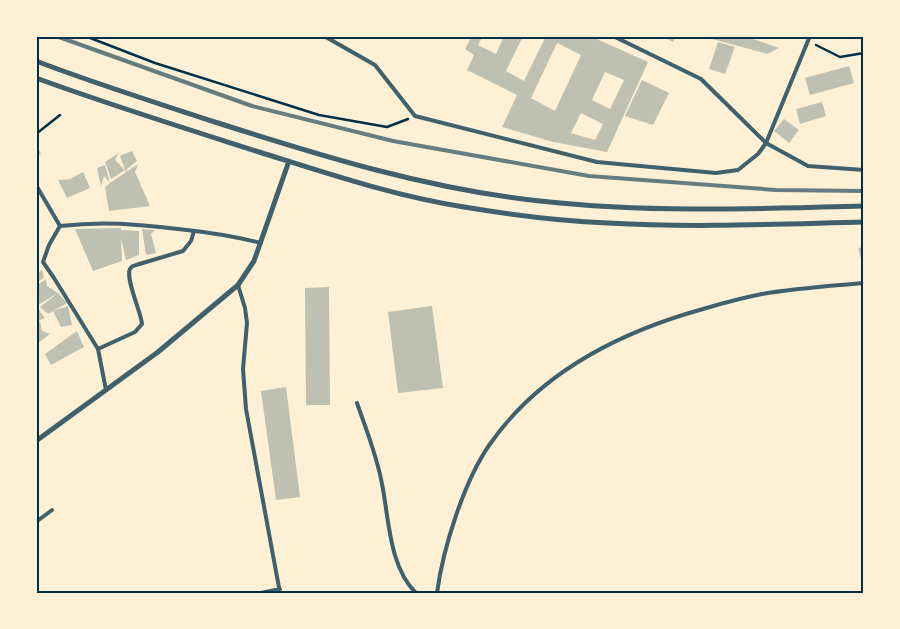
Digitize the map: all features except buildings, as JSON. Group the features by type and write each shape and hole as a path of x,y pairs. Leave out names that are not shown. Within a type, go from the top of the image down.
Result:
{"street":[{"path":"36,61 115,90 314,153 419,182 462,190 538,201 625,208 704,209 864,206"},
{"path":"36,78 139,114 289,161 416,198 469,208 537,217 609,223 682,226 864,222"},
{"path":"36,441 195,323 238,285 254,261 289,161"}],"lane":[{"path":"324,36 374,65 416,116 597,162 716,173 738,170 758,154 766,143 809,39"},
{"path":"612,36 701,78 766,143 774,148 808,166 864,170"},
{"path":"36,185 60,226"},
{"path":"60,226 115,222 240,237 261,243"},
{"path":"60,226 42,262 98,349 106,390"},
{"path":"98,349 135,332 142,324 130,282 130,268 184,251 190,245 194,231"},
{"path":"437,593 454,524 462,500 480,461 489,445 514,414 558,375 606,344 645,327 689,313 769,293 864,283"},
{"path":"238,285 245,308 246,323 243,369 246,409 280,591 261,593"},
{"path":"357,403 378,467 399,568 410,587 416,593"},
{"path":"36,522 52,510"}],"path":[{"path":"85,36 155,63 319,115 387,127 416,116"},
{"path":"809,39 840,57 864,53"},
{"path":"36,134 60,114"}],"railway":[{"path":"56,36 252,106 393,141 589,176 776,190 864,191"}]}
